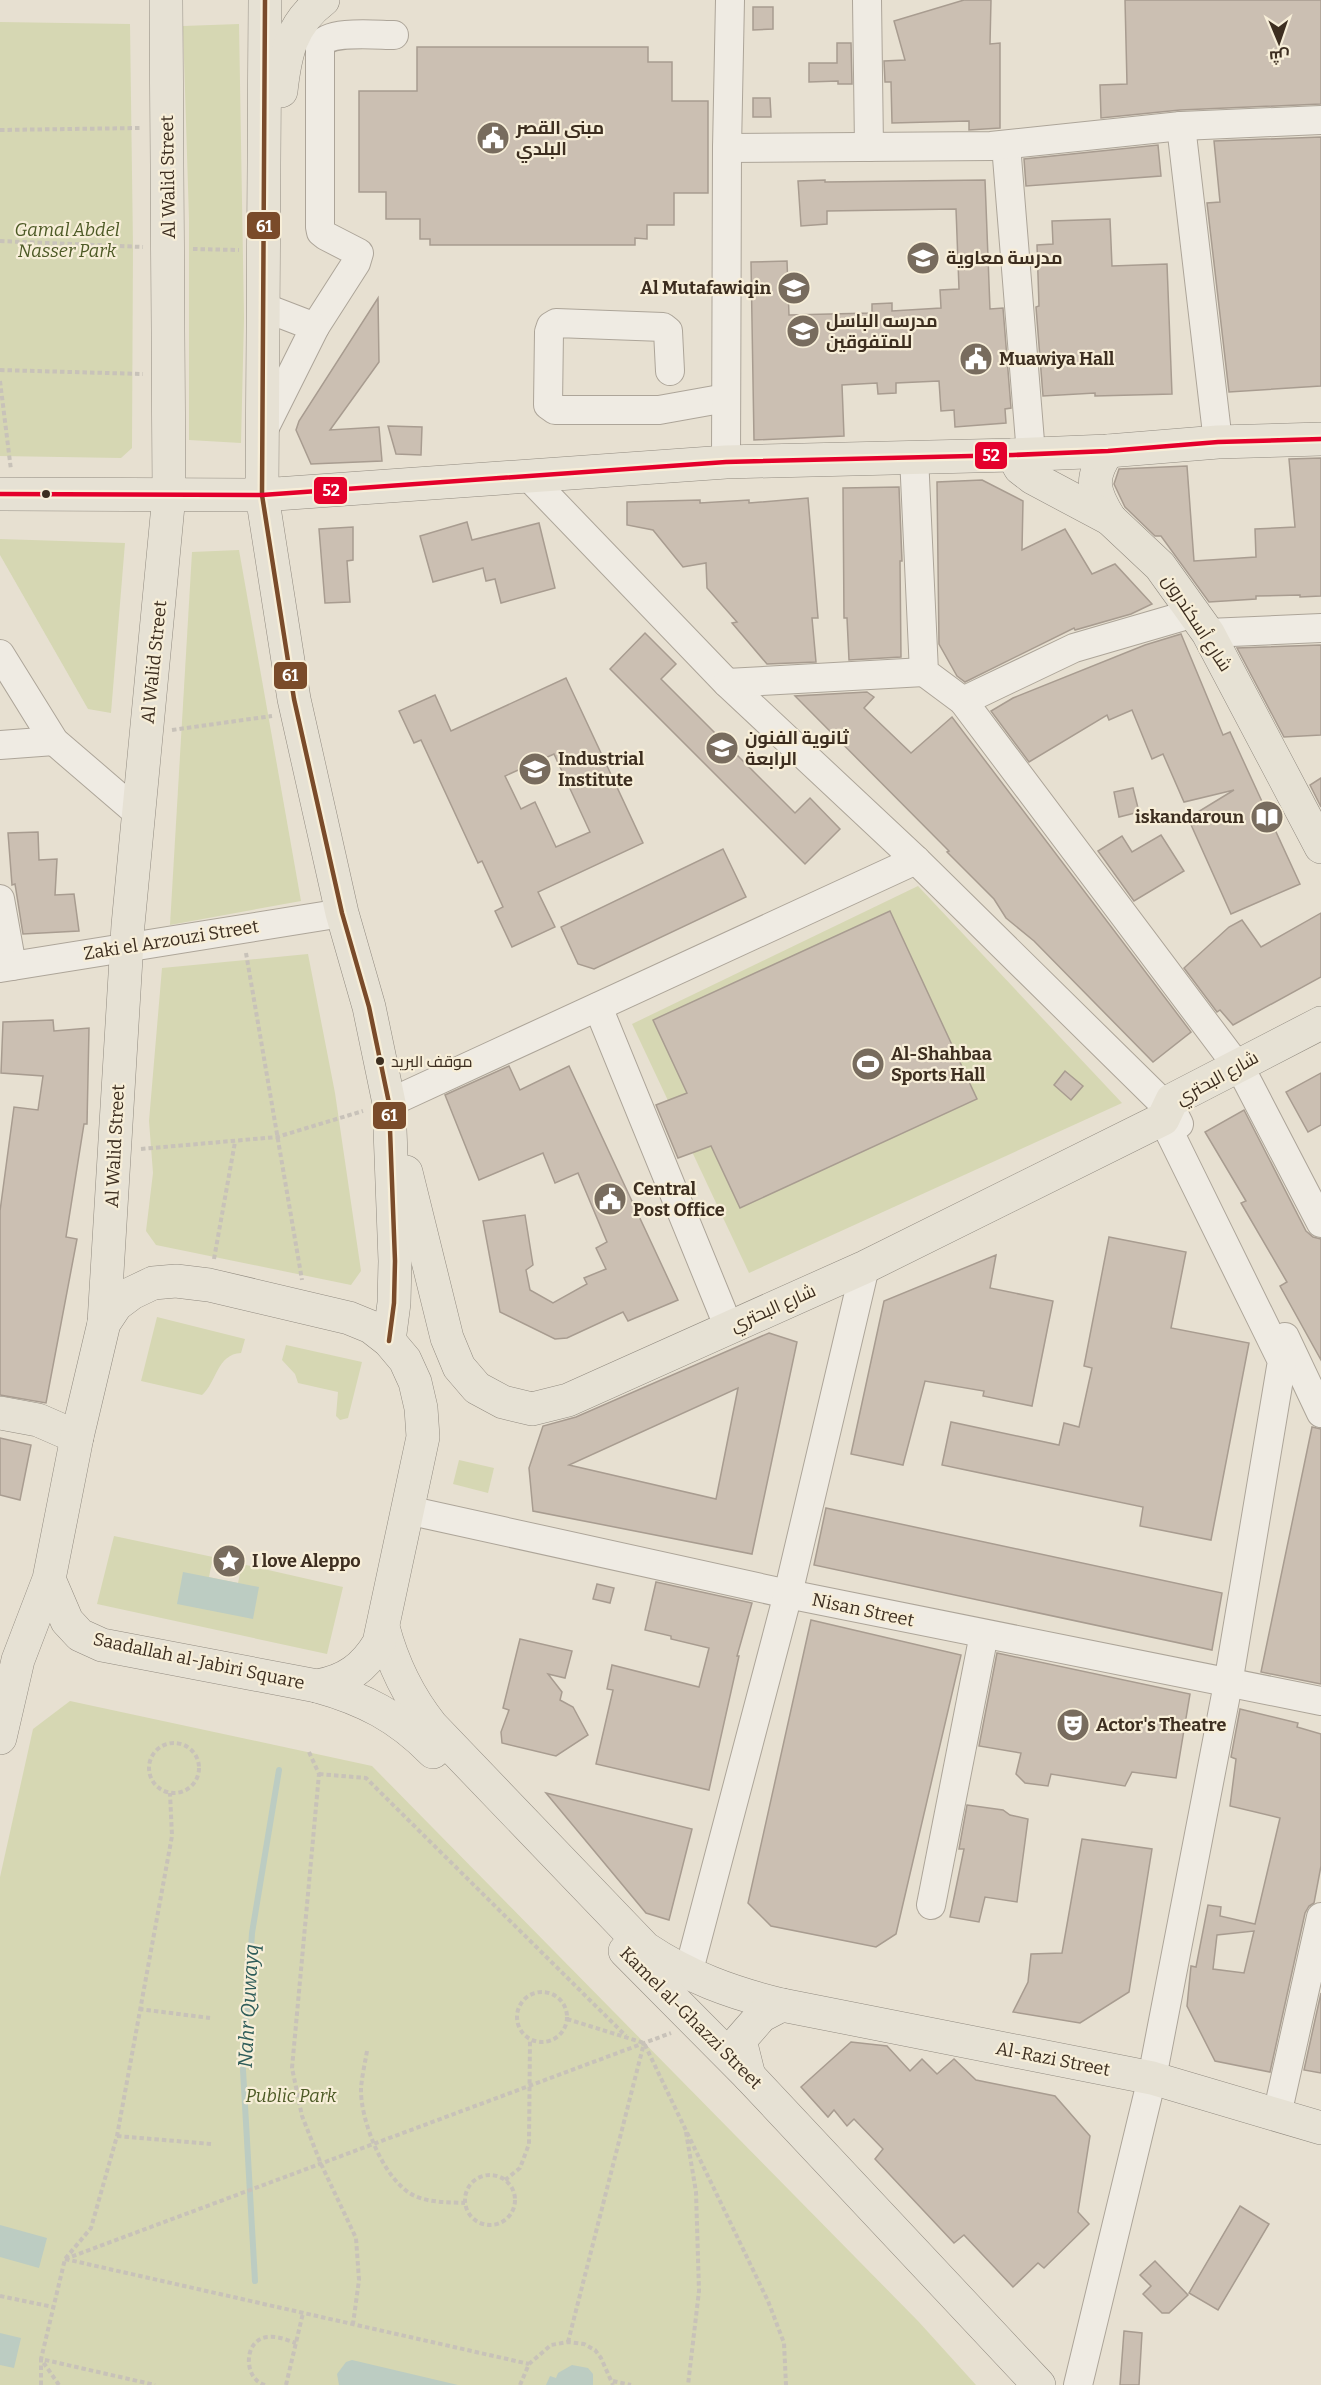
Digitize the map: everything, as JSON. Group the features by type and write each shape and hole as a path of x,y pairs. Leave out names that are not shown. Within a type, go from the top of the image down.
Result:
{"main road":[{"name":"Al Walid Street","path":"104,1323 127,948 170,495 166,0"},
{"path":"265,0 262,495 298,713 342,913 369,1007 389,1103 395,1261 394,1303 389,1341"},
{"path":"264,160 278,117 284,60 290,41 301,22 323,0"},
{"path":"8,494 262,495 726,462 1108,451 1218,442 1321,439"},
{"path":"1108,451 1098,466 1094,484 1098,501 1110,519"},
{"name":"شارع أسكندرون","path":"1022,454 1020,468 1110,519 1160,566 1201,623 1321,847"},
{"name":"شارع البحتري","path":"389,1103 447,1338 459,1367 477,1388 503,1402 532,1409 568,1400 865,1267 1166,1114 1172,1100 1321,1023"},
{"name":"Saadallah al-Jabiri Square","path":"176,1281 209,1285 301,1306 364,1324 389,1341 405,1360 415,1382 421,1408 423,1437 383,1627 375,1649 360,1668 333,1683 317,1686 102,1645 80,1635 67,1620 50,1579 77,1437 104,1323 116,1305 132,1293 153,1283 176,1281"},
{"path":"0,1413 38,1420 77,1437"},
{"path":"0,1738 9,1658 50,1579"},
{"name":"Kamel al-Ghazzi Street","path":"383,1627 396,1670 406,1690 432,1726 645,1948 688,1974 742,1995 782,2005"},
{"name":"Kamel al-Ghazzi Street","path":"317,1686 351,1695 372,1705 410,1731 695,2024 749,2076 1040,2385"},
{"path":"749,2076 740,2040 761,2016 782,2005"},
{"name":"Al-Razi Street","path":"782,2005 1152,2078 1321,2128"}],"street":[{"path":"726,462 726,398 738,147 730,0"},
{"path":"867,0 868,147"},
{"path":"262,433 315,327 356,263 359,253 321,232 320,45 323,39 333,35 394,35"},
{"path":"738,147 1006,145 1181,126 1321,120"},
{"path":"1181,126 1218,442"},
{"path":"1006,145 1022,454"},
{"path":"263,307 315,327"},
{"path":"670,371 668,331 663,327 556,323 551,326 548,405 555,410 659,410 726,398"},
{"path":"914,456 924,672"},
{"path":"528,476 727,683 916,860 1166,1114 1282,1361 1228,1684 1152,2078 1078,2385"},
{"path":"963,702 1074,648 1201,623 1321,628"},
{"path":"0,654 54,741 140,815"},
{"path":"727,683 924,672 963,702 1244,1075 1321,1223"},
{"path":"0,745 54,741"},
{"path":"389,1103 916,860"},
{"path":"0,899 6,967"},
{"name":"Zaki el Arzouzi Street","path":"6,967 342,913"},
{"path":"598,1007 729,1328"},
{"path":"1166,1114 1174,1114 1321,1413"},
{"path":"688,1974 788,1594 865,1267"},
{"name":"Nisan Street","path":"407,1510 788,1594 1321,1701"},
{"path":"931,1905 984,1634"},
{"path":"1277,2115 1318,1946 1321,1917"}],"path":[{"path":"0,130 166,127"},
{"path":"0,241 264,251"},
{"path":"0,370 168,373"},
{"path":"0,381 8,494"},
{"path":"147,734 298,713"},
{"path":"242,928 302,1273 301,1306"},
{"path":"114,1152 277,1137 389,1103"},
{"path":"209,1285 235,1142"},
{"path":"173,1743 182,1744 195,1754 200,1770 186,1791 170,1793 156,1785 151,1778 150,1762 158,1749 173,1743"},
{"path":"309,1752 319,1774 292,2068 302,2116 321,2164 356,2238 359,2280 353,2324"},
{"path":"319,1774 366,1778 628,2038"},
{"path":"42,2385 41,2359 65,2259 91,2228 117,2136 172,1836 170,1793"},
{"path":"541,1992 557,1996 566,2011 567,2019 560,2035 545,2042 530,2039 519,2027 517,2012 520,2004 532,1994 541,1992"},
{"path":"139,2009 210,2018"},
{"path":"567,2019 645,2043 768,2301 784,2343 786,2385"},
{"path":"65,2259 695,2024"},
{"path":"505,2180 520,2168 529,2144 530,2039"},
{"path":"568,2342 645,2043"},
{"path":"367,2051 361,2090 373,2144 394,2180 413,2195 435,2202 465,2203"},
{"path":"685,2127 696,2192 699,2291 688,2385"},
{"path":"117,2136 211,2144"},
{"path":"489,2175 505,2180 511,2186 515,2203 513,2211 501,2223 485,2225 478,2223 467,2211 465,2203 468,2187 480,2177 489,2175"},
{"path":"65,2259 529,2364"},
{"path":"0,2296 53,2307"},
{"path":"286,2385 303,2313"},
{"path":"266,2385 261,2384 250,2367 251,2347 267,2337 296,2343"},
{"path":"520,2385 529,2364 551,2345 568,2342 584,2344 595,2350 612,2383 631,2385"},
{"path":"41,2359 59,2385"},
{"path":"41,2359 155,2385"}],"green space":[{"name":"Gamal Abdel Nasser Park","path":"0,22 130,24 133,247 132,448 121,458 0,456"},
{"path":"239,24 244,318 241,443 189,440 189,219 183,26"},
{"path":"0,539 125,543 111,713 88,709 0,555"},
{"path":"239,550 301,901 170,925 192,552"},
{"name":"Al-Shahbaa Sports Hall","path":"918,886 1122,1103 749,1273 632,1024"},
{"path":"308,954 335,1093 361,1271 351,1285 156,1245 146,1231 153,1173 149,1121 162,968"},
{"path":"157,1317 245,1339 241,1353 227,1358 222,1363 202,1395 141,1381"},
{"path":"286,1345 362,1362 348,1418 340,1420 336,1416 338,1392 298,1383 295,1374 282,1360"},
{"path":"459,1460 494,1468 488,1493 453,1484"},
{"path":"114,1536 213,1557 209,1577 238,1583 242,1564 343,1587 327,1654 97,1604"},
{"name":"Public Park","path":"70,1701 372,1766 918,2321 976,2385 0,2385 0,1877 33,1729"}],"shaded area":[{"path":"183,1572 259,1587 253,1619 177,1604"},
{"path":"0,2225 47,2238 39,2268 0,2257"},
{"path":"0,2333 21,2338 14,2368 0,2365"},
{"path":"352,2360 458,2385 339,2385 337,2374 346,2362"},
{"path":"572,2365 588,2368 593,2374 593,2385 546,2385 550,2376 556,2378 558,2373"}],"building":[{"path":"964,0 991,0 990,44 1000,43 1000,128 969,130 969,121 892,123 891,82 885,82 884,61 905,60 894,21"},
{"path":"1125,0 1321,0 1321,104 1180,110 1101,118 1100,85 1127,84"},
{"path":"753,7 773,7 773,29 753,30"},
{"path":"837,43 851,43 852,84 838,84 838,81 809,82 809,63 837,63"},
{"path":"417,47 648,47 648,62 672,62 672,101 708,101 708,193 674,193 674,225 647,225 647,239 635,238 635,245 430,245 430,239 420,239 420,219 386,219 386,192 359,192 359,91 417,91"},
{"path":"753,98 770,98 771,117 753,117"},
{"path":"1321,137 1321,386 1229,392 1207,203 1220,202 1214,141"},
{"path":"1158,145 1161,176 1026,186 1024,159"},
{"path":"825,180 825,182 985,180 990,309 1003,308 1011,408 1005,409 1006,423 955,427 954,410 941,411 939,381 896,383 896,393 878,394 877,383 842,385 844,436 754,440 751,262 787,261 789,315 872,313 872,304 892,303 892,311 941,308 940,290 959,289 956,209 827,211 827,224 801,226 798,181"},
{"path":"1110,219 1112,266 1167,264 1172,394 1095,396 1095,393 1043,396 1036,307 1039,306 1037,245 1053,244 1052,221"},
{"path":"378,298 379,362 330,430 379,427 382,461 311,464 296,430 299,421"},
{"path":"388,426 422,427 421,455 396,454"},
{"path":"1321,458 1321,596 1256,596 1256,599 1209,602 1161,536 1155,536 1125,507 1114,484 1119,469 1187,466 1194,561 1256,557 1255,529 1295,527 1289,459"},
{"path":"982,480 1023,501 1022,550 1065,529 1092,574 1115,564 1152,604 1131,614 1075,630 1074,628 965,682 957,676 939,644 937,482"},
{"path":"899,487 902,561 900,561 901,657 849,660 847,618 844,618 843,488"},
{"path":"808,498 818,618 812,618 816,662 767,664 732,623 737,622 707,588 706,563 683,567 653,530 627,525 627,502 700,500 700,503 749,500 749,503"},
{"path":"467,522 472,540 539,523 555,588 501,603 495,579 486,581 483,568 433,582 420,536"},
{"path":"353,527 353,560 347,561 350,602 325,603 319,529"},
{"path":"645,633 676,664 661,679 795,813 810,798 840,829 805,864 610,669"},
{"path":"1181,634 1223,735 1230,732 1300,884 1231,914 1188,818 1234,790 1184,802 1163,754 1152,759 1132,710 1109,720 1107,715 1029,762 991,711 1013,698 1145,645"},
{"path":"1321,645 1321,735 1284,737 1237,648"},
{"path":"566,678 643,843 538,892 555,927 512,947 495,911 503,907 482,861 478,863 421,740 414,743 399,711 435,695 451,731","holes":["554,754 590,832 556,847 535,802 521,809 505,776"]},
{"path":"867,692 874,697 864,708 911,753 952,717 1191,1032 1153,1062 1034,941 1006,918 994,899 947,852 949,851 795,696"},
{"path":"1321,778 1321,807 1310,785"},
{"path":"1133,788 1139,812 1119,817 1114,792"},
{"path":"38,832 39,860 57,859 55,895 74,894 79,931 23,934 15,884 12,885 8,833"},
{"path":"1161,835 1184,871 1134,901 1098,851 1122,836 1132,852"},
{"path":"723,849 746,897 594,969 578,964 561,927"},
{"path":"890,911 977,1099 740,1208 711,1146 678,1158 656,1105 687,1093 653,1020"},
{"path":"1321,913 1321,977 1233,1025 1220,1010 1217,1012 1184,968 1229,927 1242,920 1261,947"},
{"path":"53,1020 54,1031 89,1028 87,1124 84,1124 66,1237 77,1239 46,1403 0,1395 0,1211 14,1107 38,1110 43,1076 1,1073 3,1022"},
{"name":"Central Post Office","path":"509,1066 520,1090 569,1066 678,1300 628,1321 623,1312 567,1338 555,1339 500,1312 483,1221 525,1215 533,1265 526,1270 530,1290 553,1303 587,1284 584,1278 606,1269 596,1248 607,1242 578,1173 555,1183 543,1153 479,1180 445,1095"},
{"path":"1065,1071 1083,1086 1071,1100 1054,1085"},
{"path":"1321,1073 1321,1125 1308,1132 1286,1092"},
{"path":"1244,1110 1306,1231 1313,1237 1321,1239 1321,1360 1280,1286 1287,1282 1241,1203 1246,1201 1205,1132"},
{"path":"1109,1237 1186,1252 1171,1328 1249,1343 1211,1540 1140,1526 1143,1507 942,1465 951,1422 1059,1445 1064,1423 1079,1427 1092,1368 1084,1366"},
{"path":"996,1255 990,1288 1053,1301 1032,1406 983,1396 984,1391 925,1381 903,1465 851,1454 884,1301"},
{"path":"769,1333 797,1342 752,1554 533,1511 529,1468 543,1426 576,1417","holes":["738,1388 716,1499 569,1465"]},
{"path":"1312,1427 1321,1429 1321,1684 1261,1672"},
{"path":"0,1438 31,1445 20,1500 0,1495"},
{"path":"826,1508 1222,1593 1212,1650 814,1565"},
{"path":"656,1582 752,1603 737,1656 739,1656 709,1790 596,1764 613,1690 607,1689 612,1665 699,1687 709,1648 645,1630"},
{"path":"597,1584 614,1588 610,1603 593,1599"},
{"path":"811,1620 961,1655 896,1934 876,1947 771,1926 748,1903"},
{"path":"520,1639 572,1651 565,1678 548,1674 562,1692 560,1700 573,1707 588,1735 556,1756 502,1743 501,1732 509,1710 503,1708"},
{"path":"997,1653 1190,1694 1176,1778 1132,1772 1125,1786 1051,1774 1048,1786 1025,1783 1016,1774 1021,1753 979,1746"},
{"path":"1240,1709 1298,1723 1297,1727 1321,1734 1321,1866 1314,1903 1305,1913 1270,2072 1215,2061 1187,2006 1191,1966 1196,1967 1208,1905 1221,1907 1220,1916 1255,1924 1280,1818 1230,1806 1236,1759 1231,1757","holes":["1254,1931 1244,1973 1213,1969 1217,1935"]},
{"path":"546,1793 692,1829 669,1920 646,1913"},
{"path":"967,1805 1003,1810 1010,1815 1028,1819 1017,1902 985,1897 979,1922 950,1917 964,1849 959,1849"},
{"path":"1082,1839 1152,1849 1129,1992 1080,2023 1013,2012 1028,1982 1031,1954 1062,1953"},
{"path":"1321,1993 1321,2073 1304,2070"},
{"path":"851,2042 887,2046 910,2071 922,2059 937,2074 954,2059 976,2080 1055,2096 1090,2136 1078,2212 1089,2224 1044,2268 1038,2263 1013,2287 964,2235 954,2243 875,2159 883,2149 854,2119 847,2126 834,2110 828,2117 801,2087"},
{"path":"1240,2206 1269,2224 1218,2310 1189,2293"},
{"path":"1155,2261 1188,2295 1169,2313 1162,2313 1143,2294 1151,2286 1140,2275"},
{"path":"1124,2331 1142,2333 1139,2385 1120,2385"}],"waterway":[{"name":"Nahr Quwayq","path":"255,2281 243,2070 252,1933 279,1770"}],"transit line":[{"name":"61","path":"265,0 262,495 294,699 342,913 369,1007 389,1103 395,1261 394,1303 389,1341"},
{"name":"52","path":"0,494 262,495 726,462 1013,455 1108,451 1218,442 1321,439"}],"place":[{"name":"مبنى القصر البلدي","path":"493,138"},
{"name":"مدرسة معاوية","path":"923,258"},
{"name":"Al Mutafawiqin","path":"794,288"},
{"name":"مدرسه الباسل للمتفوقين","path":"803,331"},
{"name":"Muawiya Hall","path":"976,359"},
{"name":"ثانوية الفنون الرابعة","path":"722,748"},
{"name":"Industrial Institute","path":"535,769"},
{"name":"iskandaroun","path":"1267,817"},
{"name":"موقف البريد","path":"380,1061"},
{"name":"Al-Shahbaa Sports Hall","path":"868,1064"},
{"name":"Central Post Office","path":"610,1199"},
{"name":"I love Aleppo","path":"229,1561"},
{"name":"Actor's Theatre","path":"1073,1725"}]}
